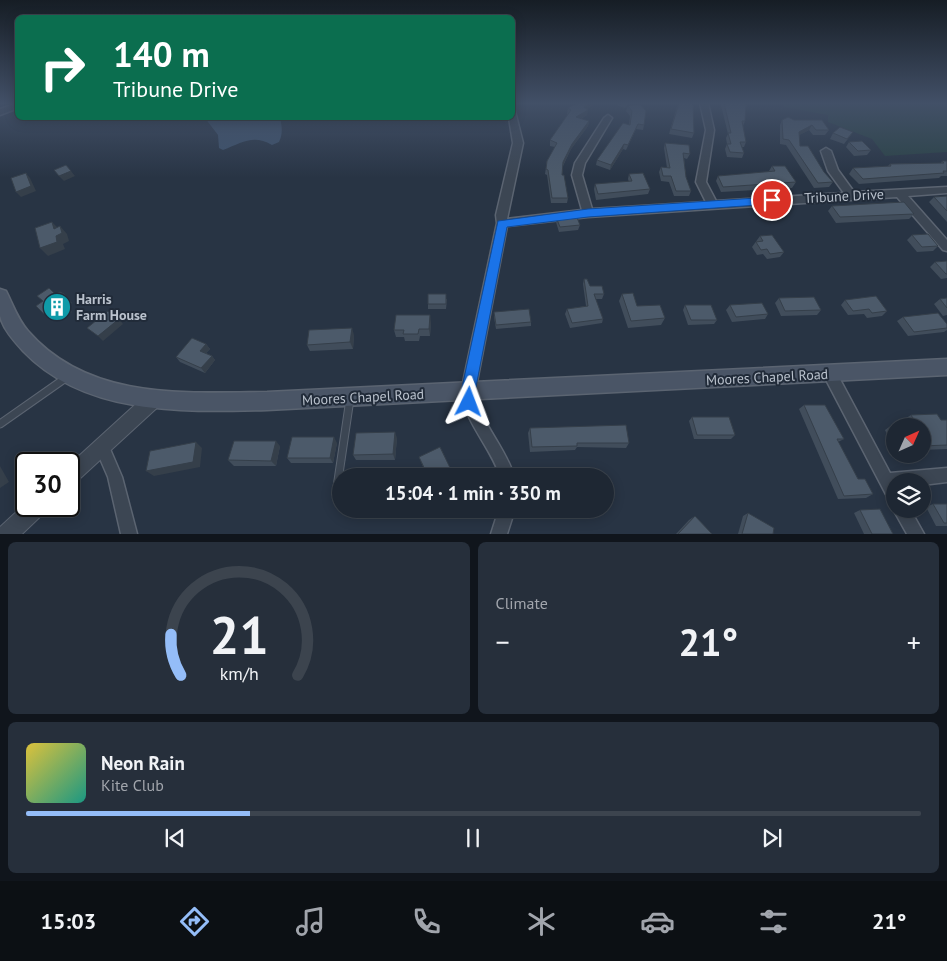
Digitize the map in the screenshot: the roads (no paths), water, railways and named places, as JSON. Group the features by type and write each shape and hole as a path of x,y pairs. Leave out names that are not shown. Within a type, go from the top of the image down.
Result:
{"main road":[{"name":"Moores Chapel Road","path":"0,296 10,320 29,345 47,362 69,376 114,392 154,400 190,402 351,397 947,367"}],"street":[{"path":"504,468 496,449 469,402 468,392 502,223 501,215 518,143 515,128"},
{"path":"588,213 577,175 580,163 602,128"},
{"path":"710,128 701,182 712,204"},
{"path":"826,152 833,171 851,195"},
{"name":"Tribune Drive","path":"502,223 588,213 947,190"},
{"path":"900,193 947,247"},
{"path":"830,374 886,481"},
{"path":"80,467 154,400"},
{"path":"102,447 115,478 129,534"},
{"path":"931,477 947,475"},
{"path":"7,534 25,517"},
{"path":"499,534 504,518"},
{"path":"907,518 916,534"}],"lane":[{"path":"0,424 69,376"},
{"path":"340,468 351,397"}],"water":[{"path":"213,128 282,128 279,142 272,145 259,140 253,140 242,142 223,150 219,148 218,135"}],"place":[{"name":"Harris Farm House","path":"57,307"}]}
